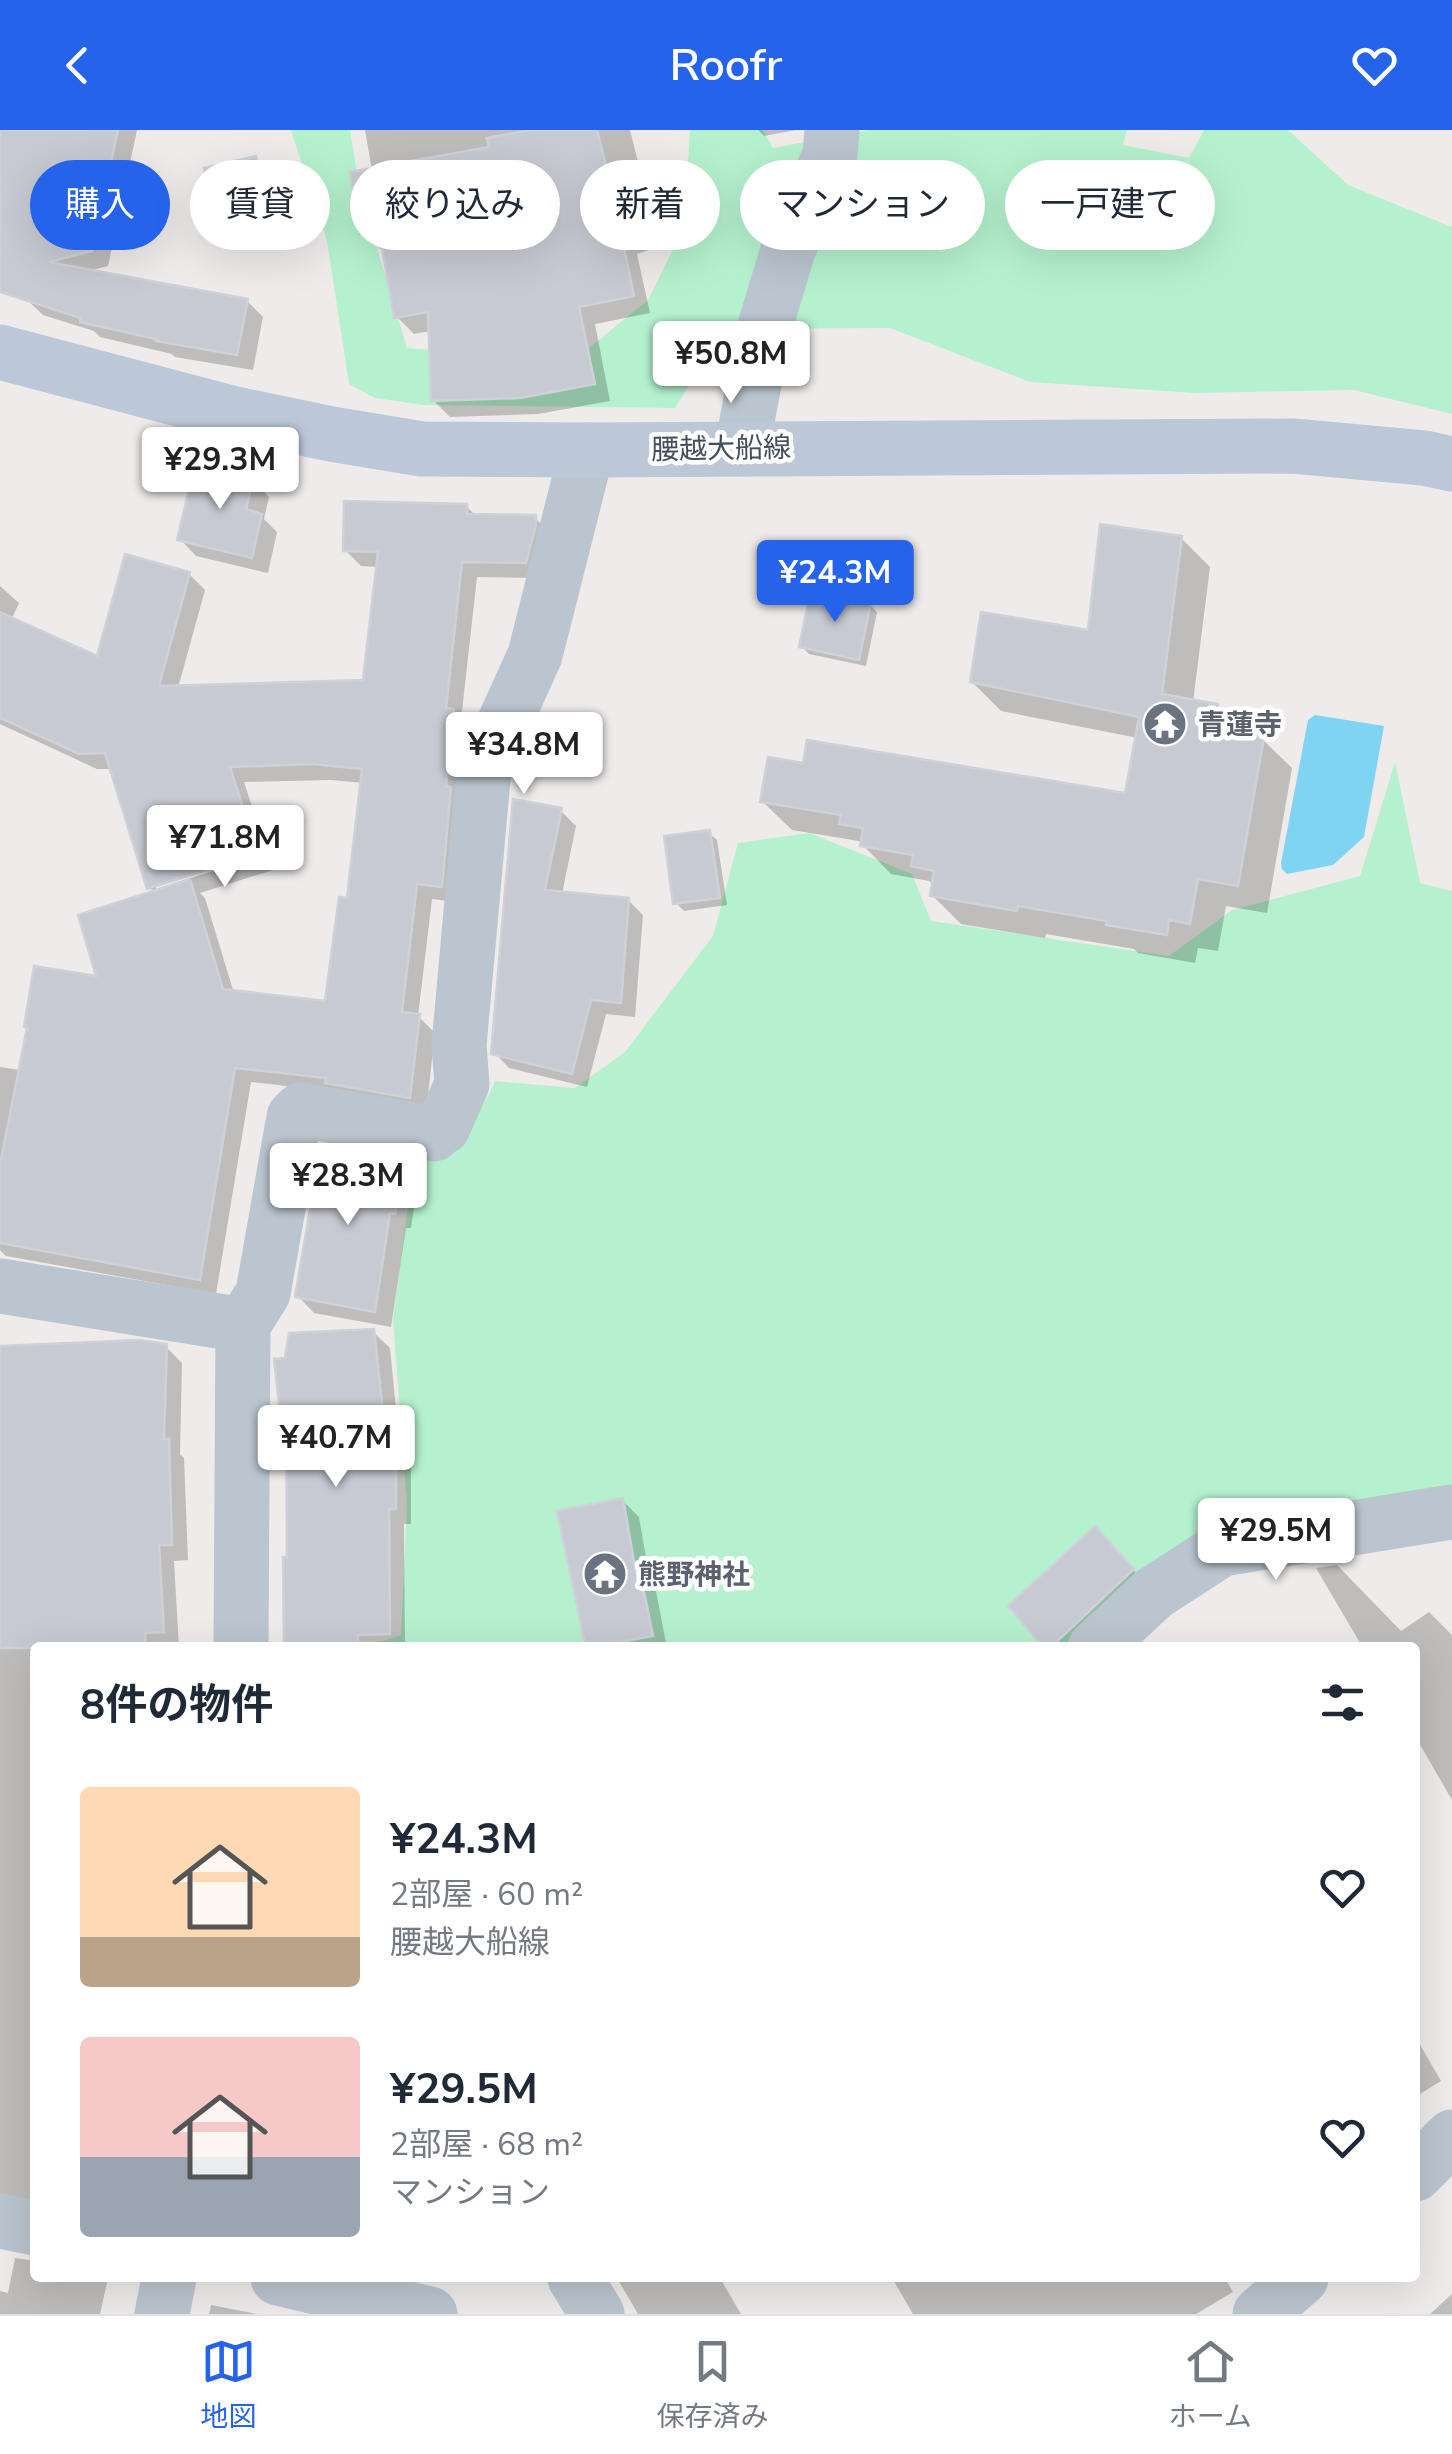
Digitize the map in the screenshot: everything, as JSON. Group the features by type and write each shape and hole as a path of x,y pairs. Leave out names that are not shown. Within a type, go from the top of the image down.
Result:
{"main road":[{"name":"腰越大船線","path":"0,352 236,414 422,449 1294,446 1452,464"}],"street":[{"path":"742,448 764,330 788,250 830,155 832,130"},
{"path":"241,1642 243,1325 262,1293 294,1117 301,1110 439,1131 462,1084 458,1045 484,768 536,654 587,450"},
{"path":"0,1286 243,1325"},
{"path":"1101,1642 1154,1593 1222,1549 1452,1512"},
{"path":"1420,2169 1452,2137"},
{"path":"0,2221 30,2227"},
{"path":"162,2314 169,2282"},
{"path":"295,2282 430,2314"},
{"path":"577,2282 597,2314"},
{"path":"1260,2314 1297,2282"}],"green space":[{"path":"291,130 350,130 355,160 350,160 350,250 378,250 407,348 572,362 648,300 673,250 720,250 720,160 688,160 690,130 763,130 773,148 869,130 1127,130 1123,145 1189,158 1204,130 1288,130 1348,185 1452,227 1452,414 1354,390 1195,393 1030,382 890,328 723,329 675,408 424,405 375,398 349,384 328,250 330,160 301,160"},
{"path":"1395,762 1420,883 1452,891 1452,1491 1200,1541 1070,1642 379,1642 401,1635 407,1505 393,1320 415,1153 464,1128 481,1109 495,1081 575,1088 625,1052 713,936 738,843 809,833 912,874 931,921 1169,956 1232,910 1360,876"}],"water":[{"path":"1315,715 1384,726 1364,837 1333,865 1287,874 1281,863 1308,720"}],"building":[{"path":"0,130 118,130 112,160 30,160 30,250 92,250 49,262 248,299 237,355 80,322 81,318 0,292"},
{"path":"531,130 597,130 604,160 580,160 580,250 624,250 634,296 579,307 595,384 520,398 431,401 428,312 394,318 382,250 560,250 560,160 417,160 489,147 487,138"},
{"path":"195,464 254,478 246,509 262,514 252,558 177,540"},
{"path":"344,501 467,504 467,514 536,515 526,563 462,562 446,708 454,709 442,887 417,884 402,1012 420,1014 410,1098 325,1083 326,1078 235,1068 200,1280 0,1243 0,1165 27,1028 24,1027 34,966 96,976 78,915 190,879 223,989 325,1001 339,897 347,898 362,769 313,764 230,767 258,854 147,889 105,753 79,754 0,718 0,612 97,656 125,554 190,572 159,686 363,680 378,552 343,551"},
{"path":"1100,524 1182,536 1162,694 1218,704 1215,729 1264,737 1238,886 1198,879 1190,924 1169,920 1167,935 1018,906 1017,911 930,896 934,871 911,866 913,855 860,846 863,828 839,824 841,815 760,802 768,757 803,763 807,740 1125,793 1139,717 970,682 981,612 1088,630"},
{"path":"811,590 871,602 859,660 799,647"},
{"path":"513,799 562,808 545,890 629,898 621,1003 591,1000 572,1074 491,1054"},
{"path":"710,830 720,898 673,904 664,836"},
{"path":"321,1145 403,1160 395,1214 390,1213 375,1312 295,1297"},
{"path":"374,1329 386,1442 396,1442 396,1509 389,1509 390,1634 358,1635 358,1642 284,1642 286,1412 280,1412 274,1359 285,1358 289,1333"},
{"path":"139,1340 167,1344 164,1439 169,1439 172,1545 159,1545 164,1632 145,1633 146,1642 30,1642 30,1648 0,1648 0,1346"},
{"path":"623,1498 636,1573 640,1572 653,1636 620,1642 585,1642 557,1511"},
{"path":"1095,1526 1134,1569 1056,1642 1039,1642 1008,1606"}],"place":[{"name":"青蓮寺","path":"1165,724"},
{"name":"熊野神社","path":"605,1574"}]}
